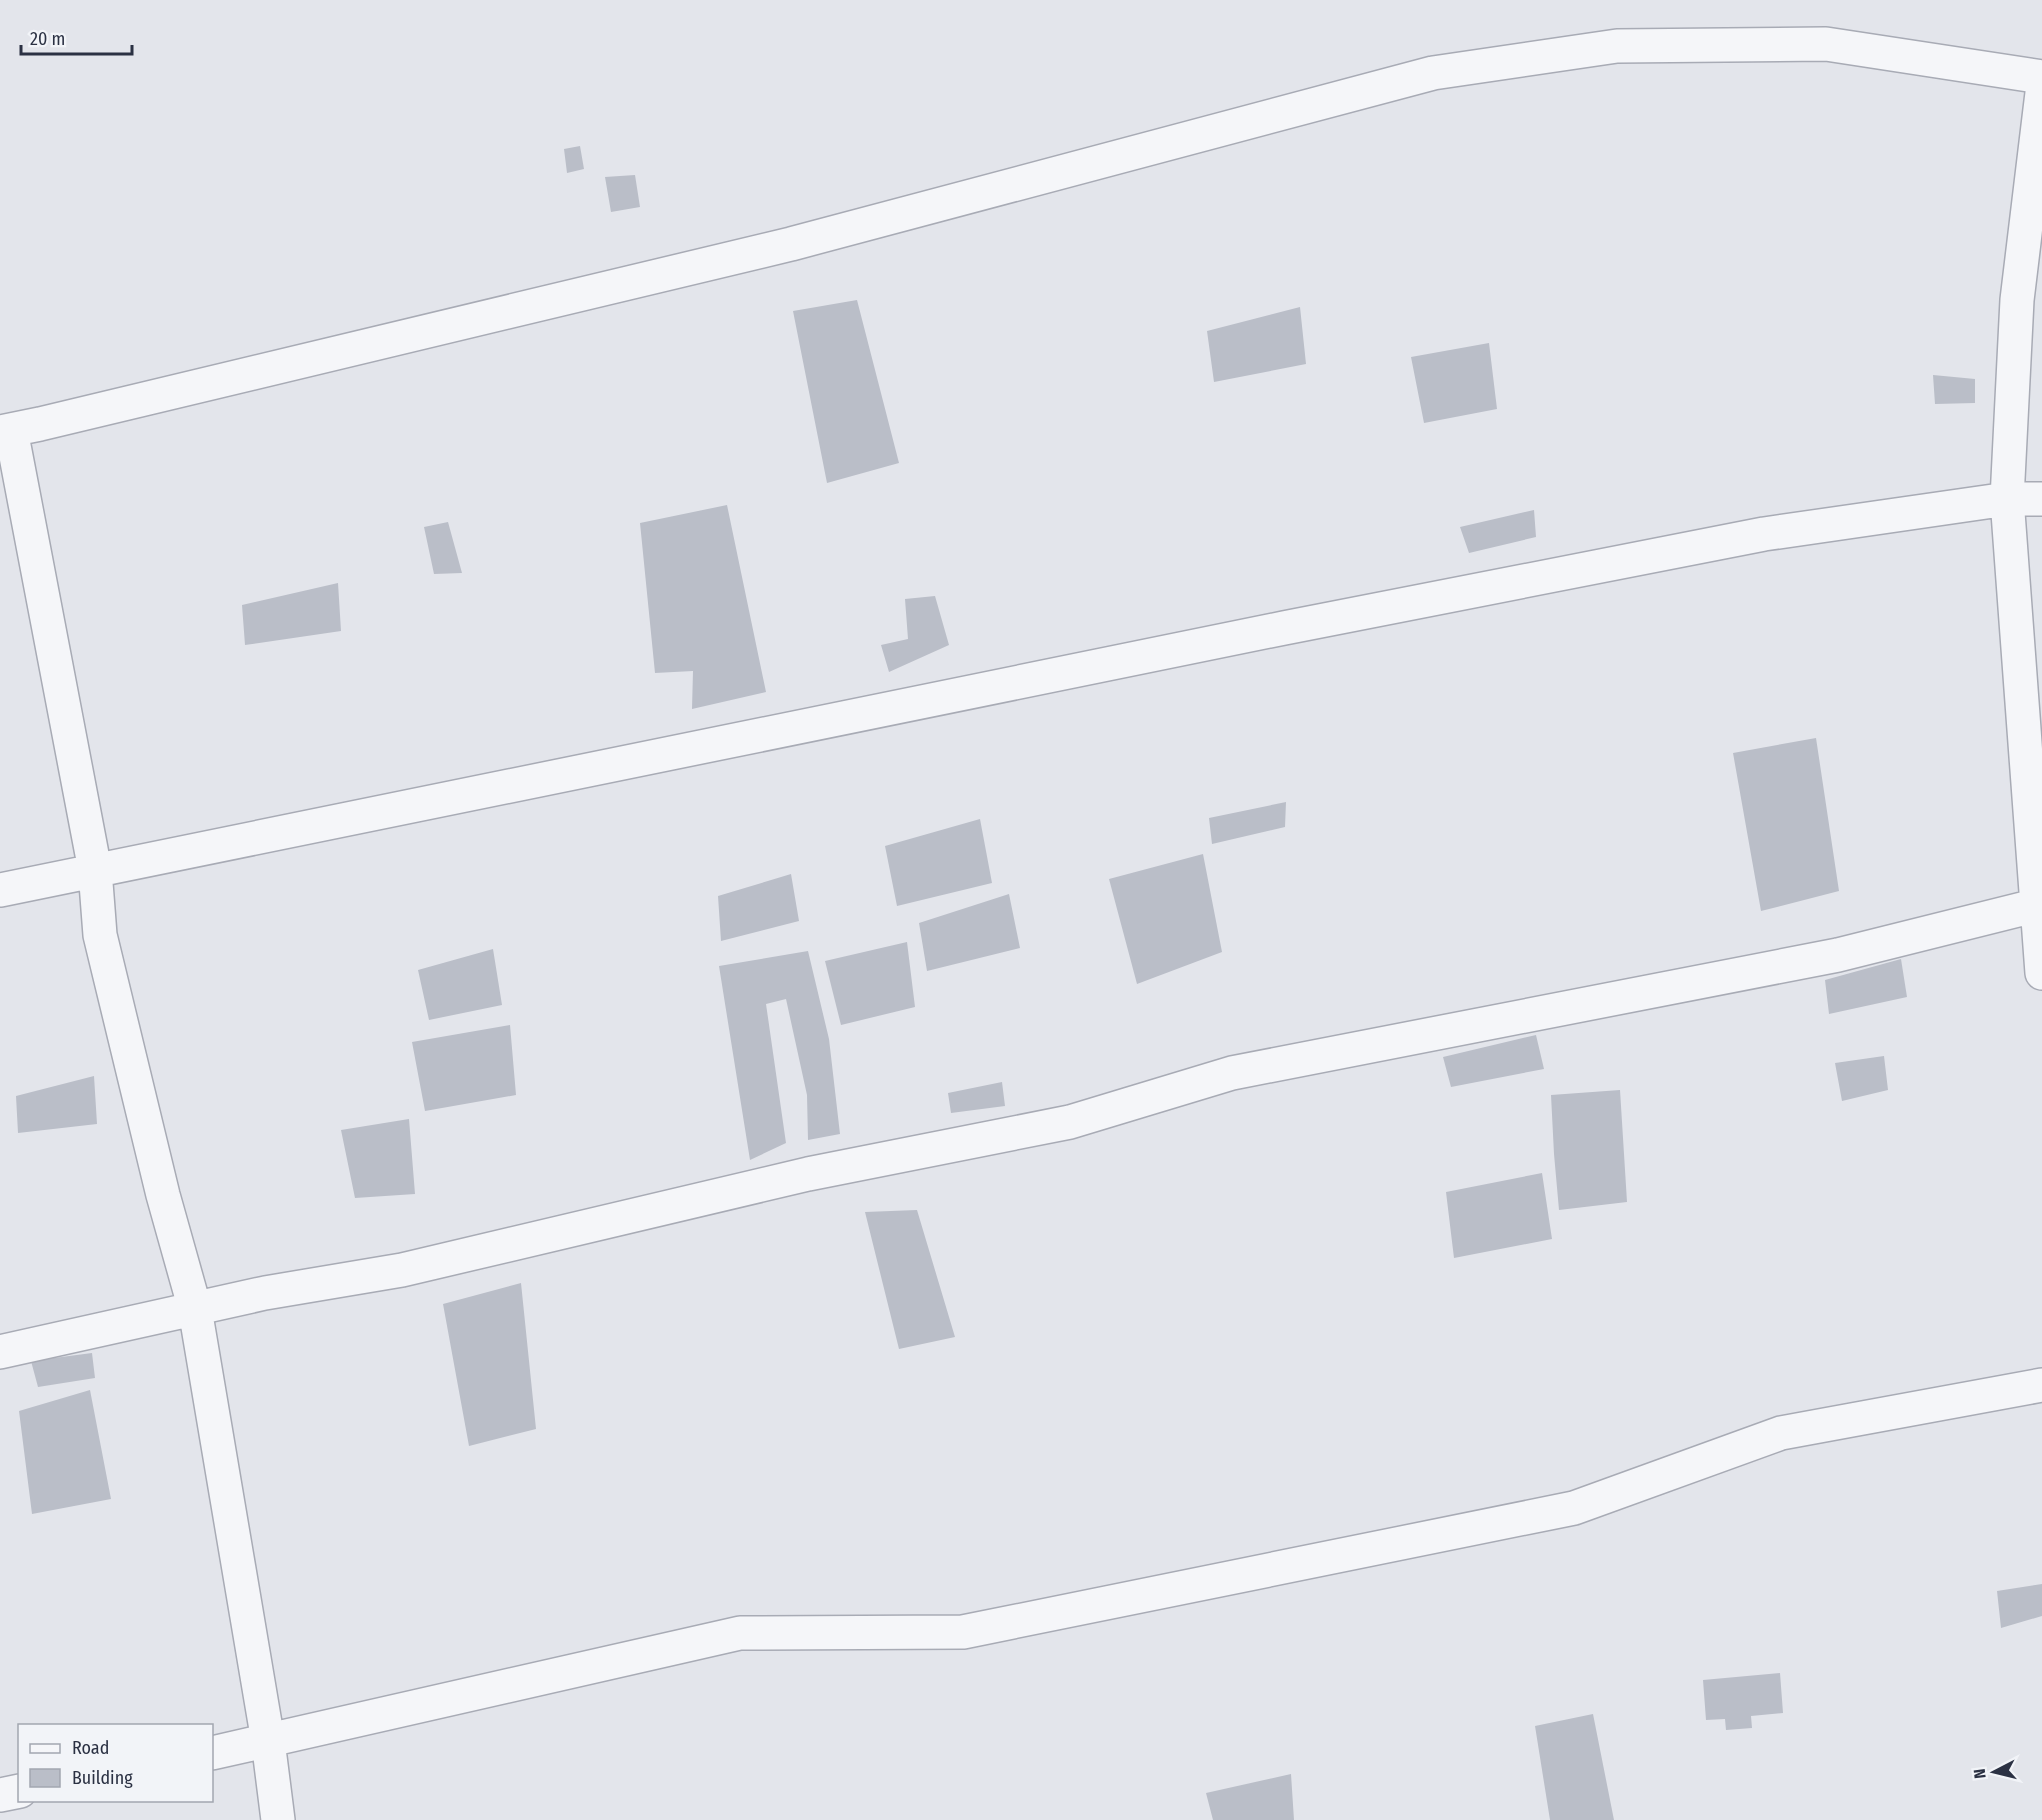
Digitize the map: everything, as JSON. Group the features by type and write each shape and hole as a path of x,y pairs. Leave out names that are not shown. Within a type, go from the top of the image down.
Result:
{"street":[{"path":"278,1820 268,1741 195,1309 163,1195 100,935 95,870 6,431 791,244 1433,73 1617,46 1826,44 2042,77"},
{"path":"2042,93 2017,300 2007,500 2040,904 2042,973"},
{"path":"0,890 1284,628 1752,537 2007,500 2042,499"},
{"path":"0,1352 265,1293 402,1270 808,1174 1070,1122 1232,1073 1838,955 2040,904"},
{"path":"213,1753 740,1634 963,1632 1574,1508 1781,1433 2042,1385"},
{"path":"0,1795 18,1791"}],"building":[{"path":"580,146 584,169 567,173 564,149"},
{"path":"635,175 640,207 611,212 605,177"},
{"path":"857,300 899,463 827,483 793,311"},
{"path":"1300,307 1306,364 1214,382 1207,331"},
{"path":"1489,343 1497,409 1424,423 1411,357"},
{"path":"1933,375 1975,379 1975,403 1935,404"},
{"path":"727,505 766,692 692,709 693,671 655,673 640,523"},
{"path":"1534,510 1536,537 1469,553 1460,527"},
{"path":"448,522 462,573 434,574 424,527"},
{"path":"338,583 341,631 245,645 242,605"},
{"path":"935,596 949,645 889,672 881,645 908,639 905,599"},
{"path":"1816,738 1839,891 1761,911 1733,753"},
{"path":"1286,802 1285,827 1212,844 1209,818"},
{"path":"980,819 992,883 897,906 885,846"},
{"path":"1203,854 1222,952 1137,984 1109,879"},
{"path":"791,874 799,921 721,941 718,896"},
{"path":"1009,894 1020,948 927,971 919,923"},
{"path":"907,942 915,1007 841,1025 825,961"},
{"path":"493,949 502,1005 429,1020 418,970"},
{"path":"808,951 829,1039 840,1134 808,1140 807,1095 786,999 766,1004 786,1143 750,1160 719,966"},
{"path":"1901,959 1907,997 1829,1014 1825,980"},
{"path":"510,1025 516,1095 425,1111 412,1042"},
{"path":"1536,1035 1544,1069 1451,1087 1443,1057"},
{"path":"1884,1056 1888,1090 1842,1101 1835,1063"},
{"path":"94,1076 97,1124 18,1133 16,1096"},
{"path":"1002,1082 1005,1106 951,1113 948,1093"},
{"path":"1620,1090 1627,1202 1559,1210 1551,1095"},
{"path":"409,1119 415,1194 355,1198 341,1130"},
{"path":"1542,1173 1552,1239 1454,1258 1446,1192"},
{"path":"917,1210 955,1337 899,1349 865,1212"},
{"path":"521,1283 536,1429 469,1446 443,1304"},
{"path":"92,1353 95,1378 38,1387 31,1361"},
{"path":"90,1390 111,1499 32,1514 19,1411"},
{"path":"2042,1584 2042,1616 2001,1628 1997,1591"},
{"path":"1780,1673 1783,1713 1751,1716 1752,1728 1726,1730 1725,1719 1706,1720 1703,1680"},
{"path":"1593,1714 1614,1820 1550,1820 1535,1726"},
{"path":"1291,1774 1294,1820 1213,1820 1206,1793"}]}
